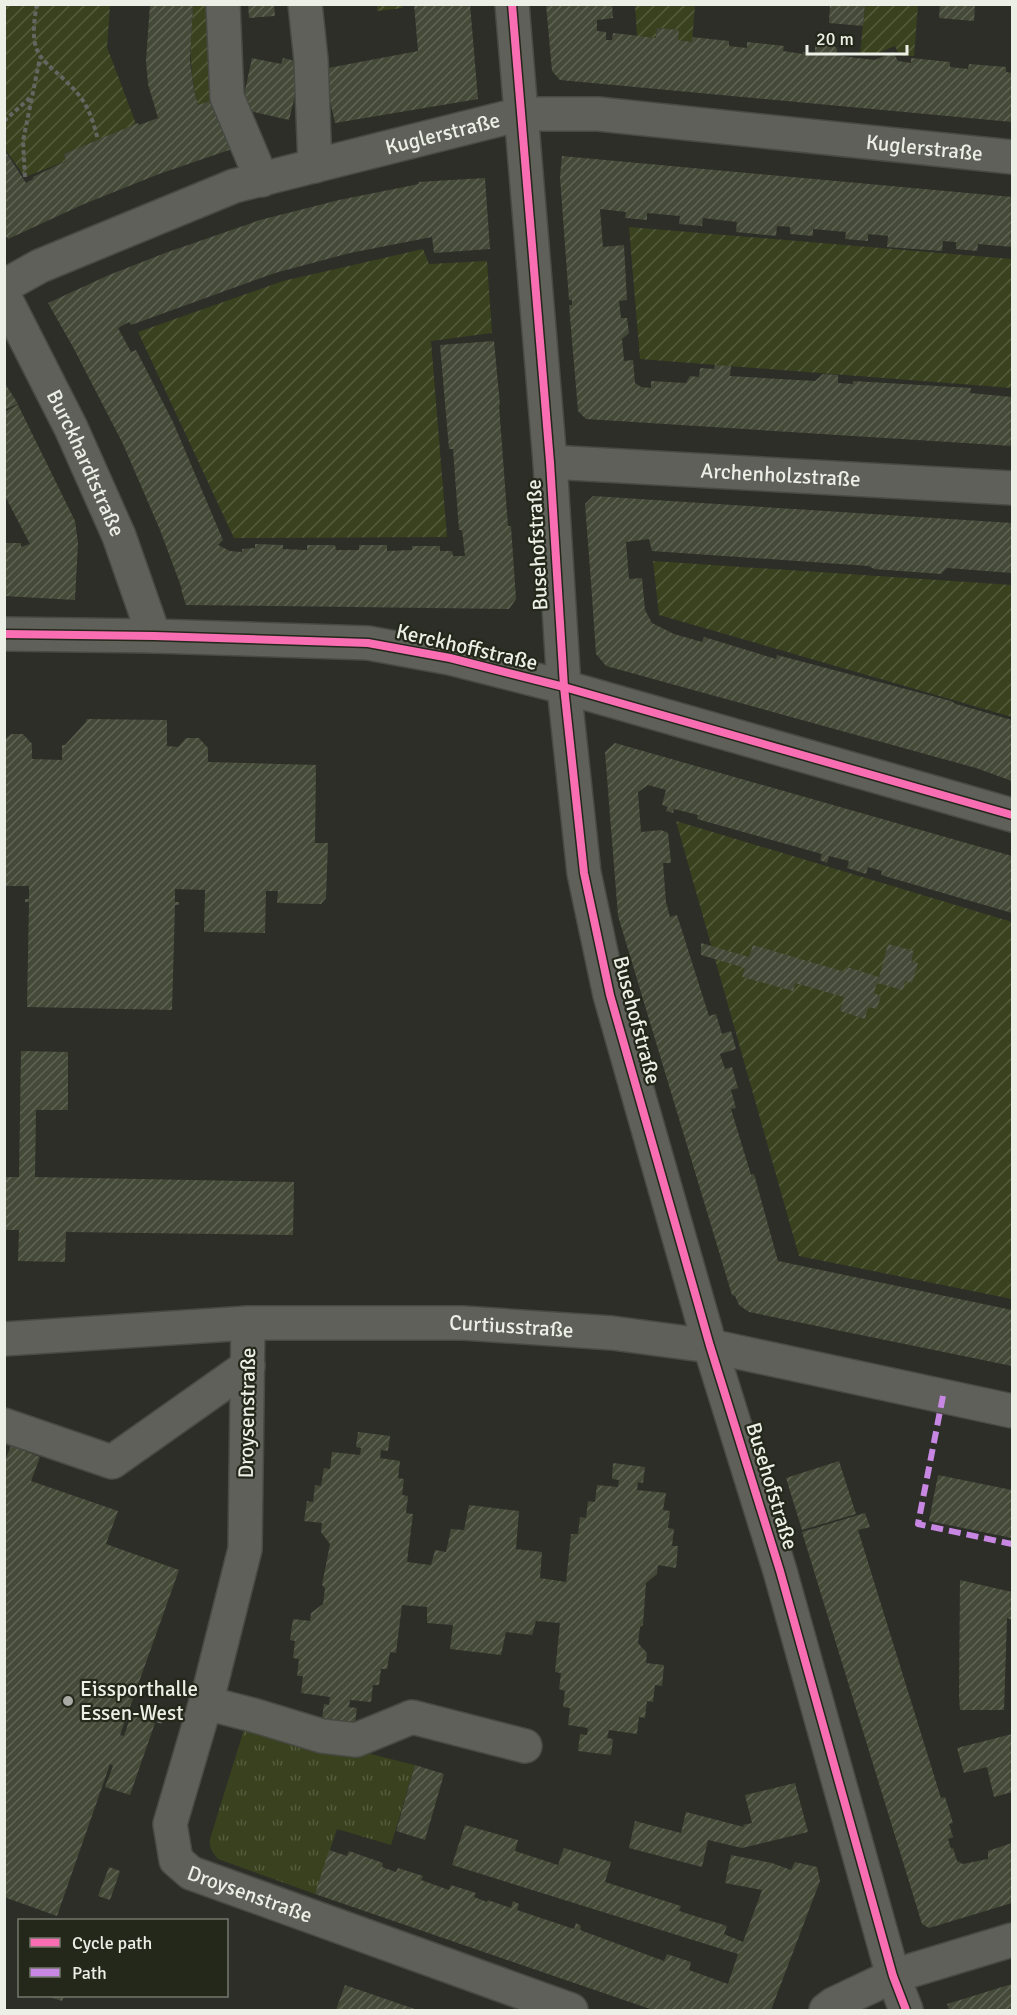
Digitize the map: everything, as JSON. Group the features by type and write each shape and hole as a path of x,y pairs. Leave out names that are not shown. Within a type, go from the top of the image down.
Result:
{"street":[{"path":"223,4 227,97 262,180"},
{"path":"305,4 311,60 315,166"},
{"name":"Busehofstraße","path":"512,4 550,462 564,687 584,873 610,995 710,1346 780,1571 893,1976 906,2010"},
{"name":"Kuglerstraße","path":"4,286 40,266 234,186 521,114 598,114 1012,158"},
{"name":"Burckhardtstraße","path":"4,296 71,428 119,536 154,636"},
{"name":"Archenholzstraße","path":"550,462 1012,488"},
{"name":"Kerckhoffstraße","path":"4,634 368,643 450,658 564,687 1012,815"},
{"name":"Curtiusstraße","path":"4,1339 65,1342 248,1323 463,1323 612,1333 710,1346 1012,1411"},
{"name":"Droysenstraße","path":"248,1323 245,1549 206,1703 170,1824 176,1860 191,1873 571,2010"},
{"path":"4,1425 112,1462 248,1366"},
{"path":"206,1703 322,1736 356,1740 412,1717 525,1746"},
{"path":"826,2010 893,1976 1012,1940"}],"path":[{"path":"37,4 33,27 34,46 40,57 78,94 92,117 99,140"},
{"path":"25,177 23,141 40,57"},
{"path":"4,121 32,97"}],"green space":[{"path":"5,5 110,5 107,47 136,124 64,154 66,161 25,177 5,149"},
{"path":"193,5 210,5 215,99 198,105 191,67"},
{"path":"377,5 402,5 403,8 377,11"},
{"path":"635,5 695,5 692,42 678,40 678,30 657,28 656,38 637,36"},
{"path":"865,5 918,5 914,56 900,56 895,46 873,55 860,54"},
{"path":"629,227 1012,259 1012,388 640,359"},
{"path":"423,249 429,264 487,261 492,333 431,341 447,537 234,538 138,332 283,281"},
{"path":"653,561 1012,585 1012,717 659,615"},
{"path":"676,821 1012,922 1012,1299 799,1256"},
{"path":"246,1723 415,1765 391,1845 337,1829 315,1894 218,1859 211,1848 210,1839"}],"building":[{"path":"150,4 193,4 190,61 194,91 198,105 215,99 232,149 159,174 84,204 8,239 4,234 4,149 26,183 33,177 66,161 64,154 138,123 139,125 158,118 148,84 146,61"},
{"path":"248,4 274,4 275,16 249,18"},
{"path":"414,4 470,4 478,99 335,123 323,69 418,51"},
{"path":"546,4 612,4 613,18 597,20 597,31 606,32 606,40 612,40 613,33 656,38 657,28 679,30 678,40 692,42 692,37 729,41 729,46 747,48 747,42 784,46 783,51 803,54 803,52 815,53 815,43 832,44 837,49 837,55 857,58 875,60 893,52 898,61 911,63 911,58 950,62 950,67 968,69 969,64 1006,67 1006,72 1012,73 1012,122 560,80 552,71"},
{"path":"830,4 865,4 863,26 829,23"},
{"path":"940,4 975,4 974,21 939,18"},
{"path":"252,58 281,64 283,58 303,63 289,120 241,109"},
{"path":"562,156 1012,197 1012,247 978,244 977,251 956,249 956,242 943,241 942,251 887,247 888,236 868,234 868,241 845,239 846,232 813,229 813,236 790,234 790,227 777,226 776,236 736,232 737,222 703,218 702,226 679,224 680,216 647,213 647,220 625,218 626,212 600,209 603,247 624,245 627,300 619,301 621,318 627,318 629,333 622,339 624,361 633,360 635,383 641,387 651,388 651,381 686,383 690,376 699,377 700,368 714,369 715,365 731,366 730,376 815,381 823,374 838,375 838,383 853,384 853,381 971,388 970,393 1012,397 1012,446 586,419 578,411 569,305 572,305 572,300 569,300 560,177"},
{"path":"485,178 490,249 434,253 432,237 350,253 275,273 131,325 129,322 118,328 131,352 136,350 173,422 223,540 218,545 230,551 242,552 242,549 255,548 255,544 283,545 283,549 307,550 307,545 335,545 336,550 359,550 359,545 387,545 387,551 412,550 412,546 440,546 440,551 452,551 453,556 465,556 462,530 459,530 453,449 449,449 440,345 494,341 516,599 509,609 186,605 160,530 123,444 48,303 165,253 260,220 339,200 419,184 418,182"},
{"path":"4,382 18,404 4,410"},
{"path":"18,405 75,521 78,543 75,600 4,596 4,543 21,543 21,547 30,544 4,494 4,412"},
{"path":"593,496 1012,523 1012,573 947,568 941,574 874,569 869,566 652,551 649,539 626,542 629,579 642,578 645,610 652,623 674,634 702,642 704,637 776,659 777,655 951,701 1012,720 1012,781 976,768 606,666 596,654 585,504"},
{"path":"87,719 167,720 167,746 178,747 186,738 199,738 208,748 208,762 316,765 315,843 328,843 326,898 321,904 277,903 278,891 266,891 265,933 204,932 205,890 175,889 175,902 179,902 179,905 175,905 172,1010 27,1007 29,902 25,902 25,899 29,899 29,886 4,886 4,740 11,734 23,734 32,744 32,759 62,760 62,745 65,745"},
{"path":"615,743 1012,856 1012,913 881,875 882,871 868,867 866,874 847,868 849,861 829,856 827,863 820,860 822,854 697,819 698,815 674,809 673,813 666,811 668,807 662,805 666,790 648,785 638,792 641,832 661,830 668,833 671,863 663,863 666,902 670,917 677,915 709,1016 716,1014 722,1034 731,1031 736,1049 720,1054 725,1069 732,1067 738,1088 731,1090 736,1108 731,1109 751,1175 754,1174 778,1261 1012,1310 1012,1366 749,1312 739,1305 735,1296 732,1295 618,916 605,752"},
{"path":"701,943 749,957 753,945 845,972 847,967 879,977 888,944 914,951 911,961 918,963 912,983 905,981 903,990 877,983 874,993 881,996 877,1009 868,1007 865,1019 840,1011 844,997 795,983 793,991 742,977 745,968 701,955"},
{"path":"21,1051 68,1052 68,1110 36,1110 35,1177 294,1182 293,1235 66,1232 65,1262 18,1261 19,1230 4,1230 4,1177 19,1177"},
{"path":"358,1432 390,1436 388,1451 381,1450 380,1458 400,1461 398,1478 404,1479 402,1495 408,1496 406,1513 413,1514 407,1562 431,1565 435,1550 446,1552 451,1529 464,1530 469,1505 519,1511 516,1549 542,1552 540,1578 566,1582 571,1534 578,1534 580,1517 586,1518 588,1501 595,1502 597,1485 618,1487 619,1480 612,1479 613,1463 645,1467 643,1483 638,1482 637,1490 666,1493 663,1510 670,1511 668,1528 674,1529 672,1546 678,1546 676,1568 658,1565 657,1574 646,1583 643,1625 640,1627 638,1643 647,1653 646,1663 664,1665 662,1686 655,1685 653,1702 647,1701 645,1718 639,1717 637,1734 609,1730 607,1738 613,1739 611,1755 578,1751 580,1734 587,1735 588,1728 568,1725 570,1708 563,1707 565,1691 559,1689 561,1673 555,1672 560,1623 536,1621 532,1635 506,1632 501,1655 450,1649 453,1625 427,1623 427,1607 402,1605 396,1653 390,1652 387,1669 381,1669 379,1685 373,1685 371,1702 350,1700 349,1707 357,1708 355,1723 322,1719 324,1704 329,1705 330,1697 301,1693 303,1676 297,1676 299,1659 293,1658 295,1641 290,1640 293,1619 310,1621 311,1613 323,1604 325,1588 322,1585 330,1544 321,1532 322,1523 304,1521 307,1501 313,1502 315,1485 321,1486 324,1468 330,1469 332,1452 360,1455 361,1448 356,1447"},
{"name":"Eissporthalle Essen-West","path":"11,1446 40,1457 31,1481 118,1511 106,1544 179,1570 120,1735 124,1736 131,1715 155,1723 130,1795 105,1787 113,1766 110,1764 57,1916 4,1897 4,1463"},
{"path":"839,1461 856,1514 802,1530 786,1478"},
{"path":"938,1475 1012,1490 1012,1538 929,1521"},
{"path":"865,1513 870,1527 858,1530 941,1798 945,1797 953,1823 949,1824 953,1837 948,1839 951,1849 953,1848 957,1861 963,1864 988,1859 988,1851 1012,1843 1012,1903 929,1928 922,1924 802,1532"},
{"path":"960,1580 1012,1592 1012,1620 1007,1618 1004,1710 960,1710"},
{"path":"1012,1734 1012,1792 994,1797 987,1767 964,1773 957,1748"},
{"path":"415,1765 444,1774 425,1840 396,1831"},
{"path":"795,1783 808,1832 742,1848 708,1840 702,1867 629,1848 635,1821 681,1833 686,1812 744,1827 743,1825 752,1823 745,1795"},
{"path":"465,1825 518,1840 515,1851 558,1865 564,1848 611,1862 605,1882 681,1906 679,1911 727,1926 724,1934 743,1942 762,1890 725,1883 731,1855 772,1863 791,1870 795,1862 817,1867 820,1881 771,2010 653,2010 315,1894 329,1850 347,1856 349,1851 383,1863 382,1867 396,1872 398,1868 423,1876 421,1880 449,1890 451,1885 476,1893 474,1897 487,1902 488,1900 511,1908 513,1901 519,1904 517,1910 574,1929 576,1923 581,1926 580,1930 664,1961 667,1954 691,1962 689,1970 728,1984 738,1954 452,1865"},
{"path":"109,1867 120,1871 110,1900 98,1896"},
{"path":"1012,1984 1012,2010 949,2010 947,2004"},
{"path":"345,1985 400,2004 418,2010 336,2010"},
{"path":"50,1997 64,1997 62,2001"}],"marked path":[{"path":"943,1396 918,1524 1012,1544"}],"cycle path":[{"path":"512,4 550,462 564,687 584,873 610,995 710,1346 780,1571 893,1976 906,2010"},
{"path":"4,634 368,643 450,658 564,687 1012,815"}],"place":[{"name":"Eissporthalle Essen-West","path":"68,1701"}]}
